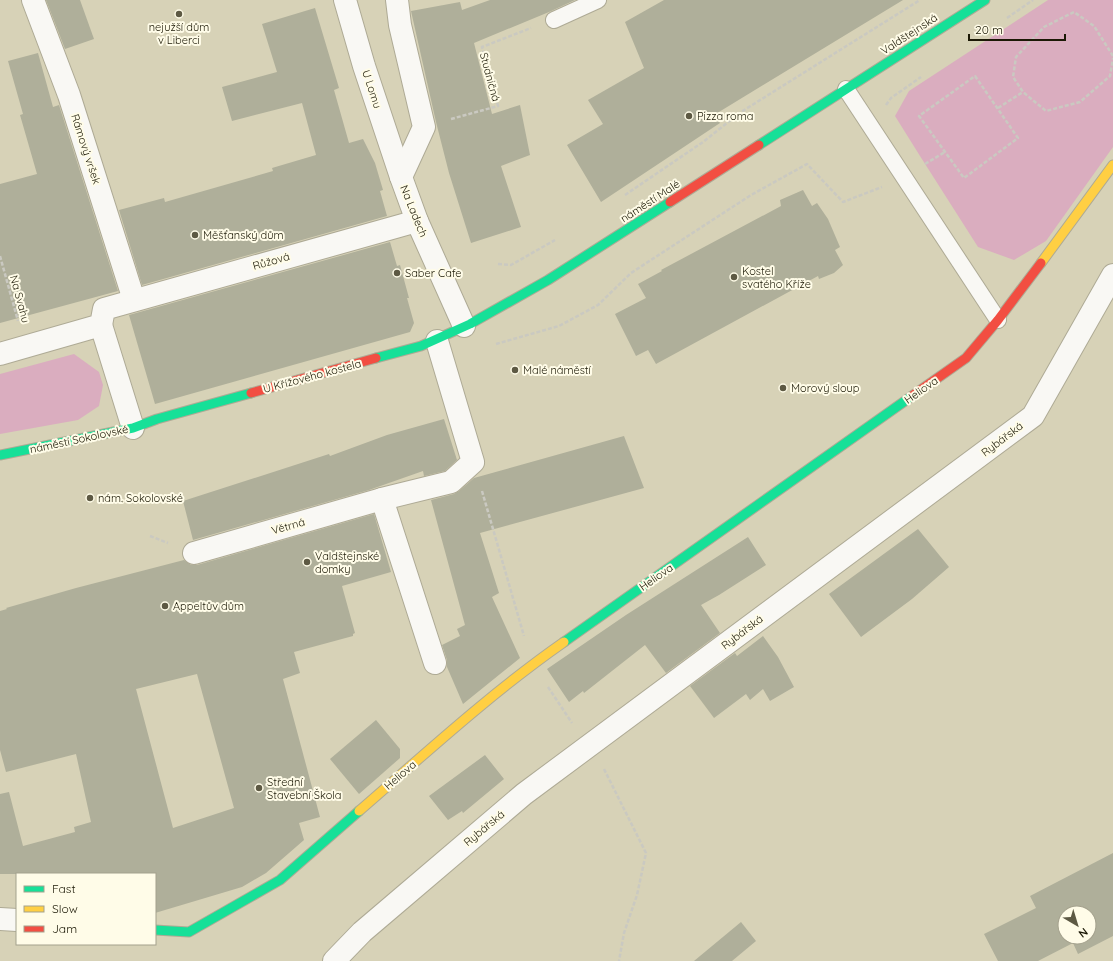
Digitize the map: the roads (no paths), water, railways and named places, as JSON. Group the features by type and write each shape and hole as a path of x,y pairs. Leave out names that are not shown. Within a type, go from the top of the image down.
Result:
{"street":[{"name":"Rámový vršek","path":"33,0 69,95 130,301"},
{"name":"U Lomu","path":"345,0 364,66 401,177"},
{"name":"Na Ladech","path":"398,0 400,25 424,127 401,177 417,220 464,326"},
{"name":"Valdštejnská","path":"846,89 985,0"},
{"name":"náměstí Malé","path":"464,326 494,311 512,299 548,280 846,89"},
{"name":"Heliova","path":"156,930 189,932 280,880 463,720 533,664 966,358 998,320 1113,164"},
{"name":"Růžová","path":"130,301 417,220"},
{"name":"Rybářská","path":"334,961 362,932 524,794 1033,416 1113,275"},
{"path":"130,301 104,309 101,325 133,428"},
{"path":"0,354 101,325"},
{"name":"U Křížového kostela","path":"157,419 421,346 437,341 464,326"},
{"name":"Větrná","path":"194,553 382,499 451,482 473,462 437,341"},
{"name":"náměstí Sokolovské","path":"0,455 133,428 157,419"},
{"path":"382,499 435,663"},
{"path":"0,919 16,920"}],"lane":[{"path":"554,20 598,0"},
{"path":"846,89 998,320"}],"place":[{"name":"nejužší dům v Liberci","path":"179,14"},
{"name":"Pizza roma","path":"689,116"},
{"name":"Měšťanský dům","path":"195,235"},
{"name":"Saber Cafe","path":"397,273"},
{"name":"Kostel svatého Kříže","path":"734,277"},
{"name":"Malé náměstí","path":"515,370"},
{"name":"Morový sloup","path":"783,388"},
{"name":"nám. Sokolovské","path":"90,498"},
{"name":"Valdštejnské domky","path":"307,562"},
{"name":"Appeltův dům","path":"165,606"},
{"name":"Střední Stavební Škola","path":"259,788"}]}
